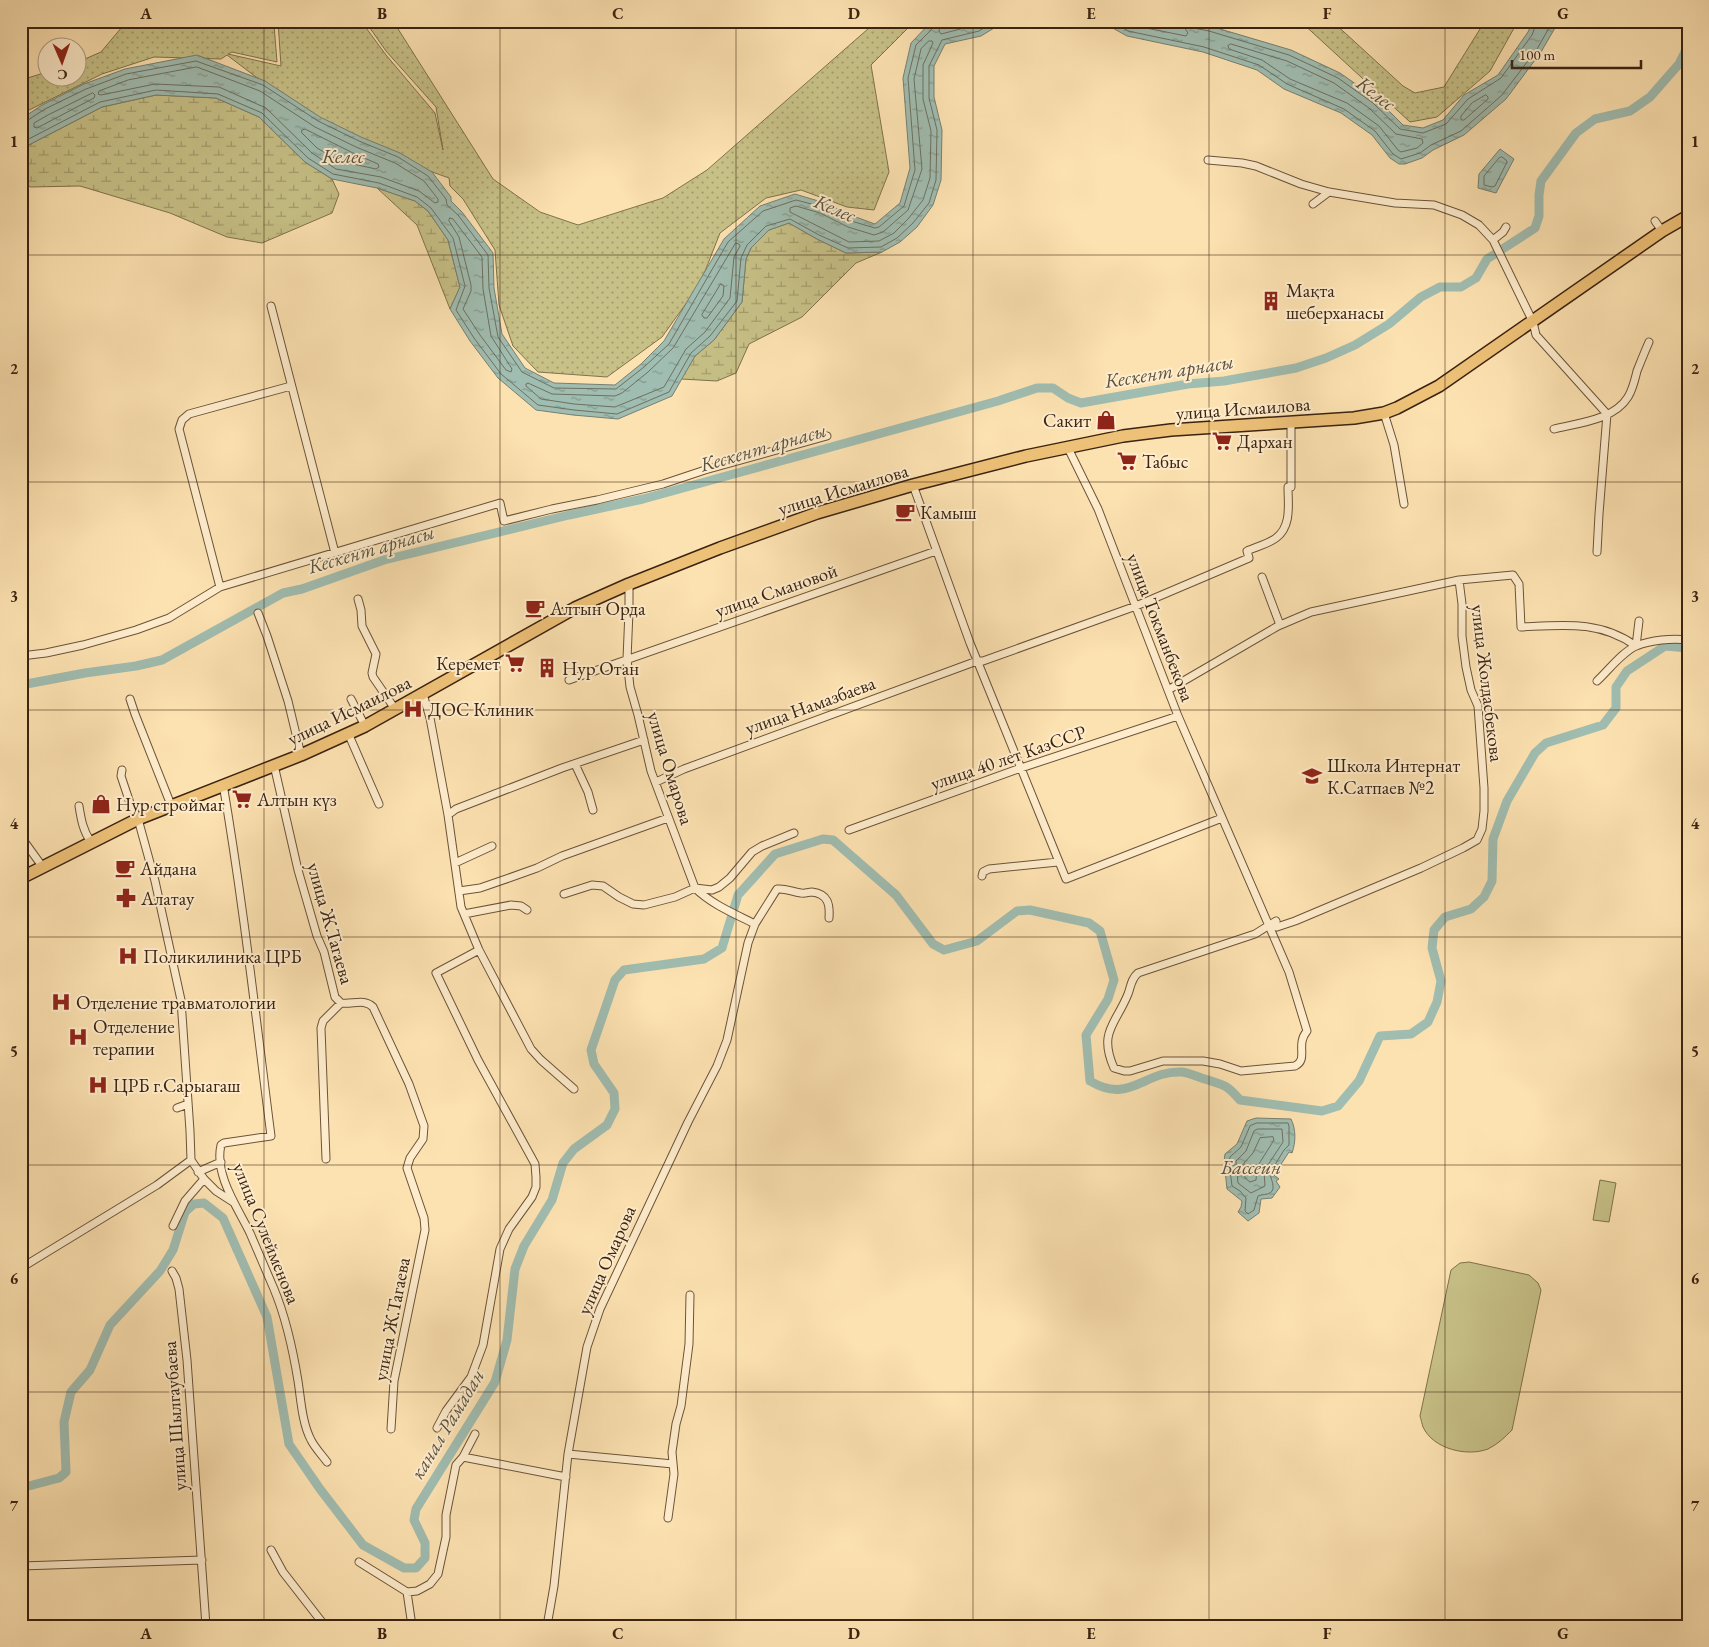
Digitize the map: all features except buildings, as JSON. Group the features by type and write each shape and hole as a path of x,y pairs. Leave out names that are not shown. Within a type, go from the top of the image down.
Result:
{"main road":[{"name":"улица Исмаилова","path":"21,878 138,819 223,784 301,755 365,726 575,608 629,584 720,548 817,513 912,485 1026,456 1123,436 1171,430 1354,418 1384,413 1397,408 1439,386 1662,231 1688,216"}],"street":[{"path":"1208,160 1256,166 1302,184 1329,192 1395,203 1419,203 1442,207 1462,215 1479,225 1493,240 1533,322 1536,335 1607,414 1597,552"},
{"path":"1313,204 1329,192"},
{"path":"1655,221 1662,231"},
{"path":"1493,240 1506,227"},
{"path":"270,306 335,553"},
{"path":"1554,429 1597,419 1616,409 1628,397 1649,342"},
{"path":"220,587 180,429 180,422 189,414 291,386"},
{"path":"1384,413 1394,445 1404,504"},
{"name":"улица Намазбаева","path":"656,782 684,769 977,661 983,661 1136,606 1249,558 1247,551 1275,538 1284,529 1288,520 1288,487 1291,487 1291,422"},
{"path":"21,656 83,645 145,627 169,618 220,587 500,503 504,521 663,484 827,436"},
{"name":"улица Токманбекова","path":"1068,448 1098,509 1178,716 1222,818 1272,923 1290,972 1307,1031 1302,1039 1302,1060 1295,1066 1241,1071 1220,1064 1163,1061 1130,1071 1114,1068 1111,1061 1108,1037 1111,1023 1127,995 1134,976 1138,973 1255,934 1272,923"},
{"path":"912,485 977,661 1066,879 1222,818"},
{"name":"улица Смановой","path":"569,680 936,551"},
{"name":"улица Жолдасбекова","path":"1168,690 1280,626 1311,612 1459,580 1513,575 1518,584 1521,627 1588,626 1624,637 1636,646"},
{"path":"1262,577 1280,626"},
{"name":"улица Жолдасбекова","path":"1459,580 1466,668 1471,690 1478,706 1483,772 1483,820"},
{"name":"улица Омарова","path":"629,584 627,659 630,687 651,771 696,888"},
{"path":"358,600 362,626 376,654 372,673 373,677 395,709"},
{"path":"258,613 288,702 301,755"},
{"path":"1636,646 1639,621"},
{"path":"1597,681 1636,646 1667,639 1688,640"},
{"path":"424,694 448,815 461,907 479,950 531,1048 541,1060 574,1089"},
{"path":"130,699 171,805"},
{"path":"351,699 365,726"},
{"name":"улица 40 лет КазССР","path":"849,830 1021,768 1178,716"},
{"path":"348,734 379,804"},
{"path":"448,815 456,809 644,740"},
{"path":"575,764 588,792 593,810"},
{"name":"улица Ж.Тагаева","path":"274,765 298,870 324,952 335,997 340,1003 364,1002 373,1007 409,1084 424,1126 423,1140 410,1158 407,1168 424,1218 425,1230 394,1381 391,1428"},
{"path":"122,770 121,776 130,803 138,819 155,881 180,1000 191,1160 204,1179 216,1191 233,1202"},
{"name":"улица Сулейменова","path":"223,784 234,850 271,1136 224,1143 220,1149 221,1162 225,1183 275,1291 289,1335 305,1423 311,1440 327,1462"},
{"path":"79,806 86,835 91,842"},
{"path":"459,892 480,888 509,878 562,856 668,818"},
{"name":"улица Токманбекова","path":"1272,923 1277,927 1295,921 1421,868 1463,848 1476,840 1482,829 1483,820"},
{"path":"564,894 592,885 603,886 633,904 644,905 675,897 696,888 712,890 730,878 752,852 794,833"},
{"path":"21,837 42,866"},
{"path":"455,863 492,846"},
{"path":"982,876 989,869 1058,862"},
{"path":"696,888 728,910 755,924"},
{"name":"улица Омарова","path":"548,1626 568,1454 581,1374 587,1347 600,1309 728,1040 748,943 755,924 778,889 787,889 799,893 814,892 822,895 830,904 829,918"},
{"path":"464,914 511,905 521,906 526,910"},
{"path":"437,1428 446,1410 471,1377 483,1346 500,1249 510,1229 532,1197 536,1187 535,1164 478,1060 436,973 479,950"},
{"path":"326,1159 321,1028 323,1021 340,1003"},
{"path":"177,1108 188,1104"},
{"path":"21,1268 157,1185 191,1160"},
{"path":"198,1172 221,1162"},
{"path":"173,1226 185,1201 204,1179"},
{"name":"улица Шылгаубаева","path":"172,1271 179,1289 187,1360 206,1626"},
{"path":"668,1518 674,1474 672,1452 681,1406 689,1344 690,1295"},
{"path":"360,1562 407,1592 430,1584 438,1574 446,1537 446,1515 456,1465 463,1457 475,1434"},
{"path":"568,1454 673,1464"},
{"path":"463,1457 566,1477"},
{"path":"271,1550 283,1572 325,1626"},
{"path":"21,1566 202,1560"},
{"path":"407,1592 412,1626"}],"green space":[{"path":"127,21 261,21 274,25 277,62 232,52 228,54 281,66 278,21 361,21 386,55 435,113 443,150 436,107 386,51 365,21 393,21 493,179 540,212 578,225 663,198 707,170 877,21 915,21 871,65 889,172 874,210 847,207 801,190 766,198 720,233 700,284 662,337 607,377 538,372 513,346 499,305 495,250 463,199 450,186 449,178 335,137 227,55 221,59 154,57 102,74 88,81 88,58 101,52"},
{"path":"1300,21 1332,21 1403,86 1415,93 1444,87 1485,21 1518,21 1490,71 1437,117 1410,122"},
{"path":"38,75 38,88 74,88 21,114 21,80"},
{"path":"156,95 216,98 259,117 305,162 332,179 339,194 332,213 262,243 227,237 170,213 80,186 30,187 21,179 21,149 102,107"},
{"path":"377,188 415,201 428,211 448,240 460,287 450,309 417,225"},
{"path":"789,223 846,253 882,252 856,263 802,317 749,344 736,373 717,381 681,379 695,356 714,340 742,302 746,259 751,248 769,230"},
{"path":"1600,1180 1616,1183 1609,1222 1593,1220"},
{"path":"1469,1262 1529,1275 1538,1283 1541,1290 1512,1430 1498,1443 1488,1449 1470,1452 1451,1449 1434,1441 1423,1427 1420,1416 1451,1270 1460,1263"}],"water":[{"name":"Келес","path":"932,21 1018,21 1013,25 999,25 981,36 945,44 934,66 934,97 942,130 941,180 933,205 917,227 900,242 882,252 846,253 789,223 769,230 751,248 746,259 742,302 714,340 695,356 672,396 618,419 536,410 498,378 470,341 450,309 460,287 448,240 428,211 415,201 377,188 332,179 305,162 259,117 216,98 156,95 102,107 21,149 21,119 42,105 76,88 88,88 88,83 125,69 197,55 265,81 320,117 400,153 432,172 451,197 451,201 462,212 493,253 494,288 502,334 525,368 554,383 615,385 641,364 664,341 724,239 760,206 795,194 825,203 875,224 900,203 910,168 903,78 911,43"},
{"name":"Келес","path":"1100,21 1181,21 1210,26 1291,50 1340,73 1377,99 1403,125 1423,128 1443,120 1464,95 1498,75 1528,32 1533,21 1559,21 1541,52 1506,99 1464,135 1433,150 1422,158 1405,164 1399,164 1390,158 1372,135 1341,113 1284,89 1257,70 1203,52 1127,36"},
{"path":"1500,149 1514,159 1496,193 1478,188 1479,174"},
{"name":"Бассеин","path":"1256,1118 1291,1119 1295,1131 1295,1140 1292,1153 1289,1152 1274,1175 1279,1179 1276,1181 1280,1187 1272,1198 1261,1199 1259,1213 1248,1221 1238,1212 1242,1201 1227,1189 1224,1161 1225,1154 1237,1144 1247,1121"}],"waterway":[{"name":"Кескент арнасы","path":"1501,250 1535,228 1539,216 1541,181 1576,133 1595,119 1630,111 1650,97 1679,64 1688,46"},
{"name":"Кескент арнасы","path":"21,685 162,660 283,593 302,589 384,560 643,499 998,401 1037,388 1053,388 1068,398 1081,403 1188,384 1224,381 1296,368 1326,358 1355,345 1389,324 1421,297 1440,287 1461,287 1476,278 1487,259 1495,254"},
{"name":"канал Рамадан","path":"21,1488 59,1478 66,1472 64,1422 71,1392 90,1370 110,1325 160,1271 173,1250 185,1212 194,1204 204,1203 223,1218 267,1317 289,1444 320,1489 363,1545 404,1568 416,1568 425,1558 425,1543 414,1520 416,1509 495,1382 507,1340 515,1269 524,1246 552,1200 563,1163 574,1149 607,1125 615,1109 614,1093 594,1064 591,1050 615,980 624,970 704,959 722,948 738,895 775,854 823,839 833,840 896,895 933,944 944,950 977,941 1017,911 1030,910 1089,923 1100,931 1114,980 1108,999 1086,1035 1090,1081 1104,1087 1127,1088 1157,1076 1182,1072 1223,1085 1240,1100 1322,1111 1338,1106 1359,1081 1380,1036 1411,1034 1428,1022 1437,1002 1441,981 1432,948 1434,930 1445,917 1471,909 1484,897 1492,881 1493,839 1507,801 1535,753 1546,743 1603,725 1616,708 1616,687 1627,671 1665,646 1688,648"}],"place":[{"name":"Мақта шеберханасы","path":"1271,301"},
{"name":"Сакит","path":"1106,420"},
{"name":"Дархан","path":"1222,441"},
{"name":"Табыс","path":"1127,461"},
{"name":"Камыш","path":"905,512"},
{"name":"Алтын Орда","path":"535,608"},
{"name":"Керемет","path":"515,663"},
{"name":"Нур Отан","path":"547,668"},
{"name":"ДОС Клиник","path":"413,709"},
{"name":"Школа Интернат К.Сатпаев №2","path":"1312,776"},
{"name":"Алтын күз","path":"242,799"},
{"name":"Нур строймаг","path":"101,804"},
{"name":"Айдана","path":"125,868"},
{"name":"Алатау","path":"126,898"},
{"name":"Поликилиника ЦРБ","path":"128,956"},
{"name":"Отделение травматологии","path":"61,1002"},
{"name":"Отделение терапии","path":"78,1037"},
{"name":"ЦРБ г.Сарыагаш","path":"98,1085"}]}
